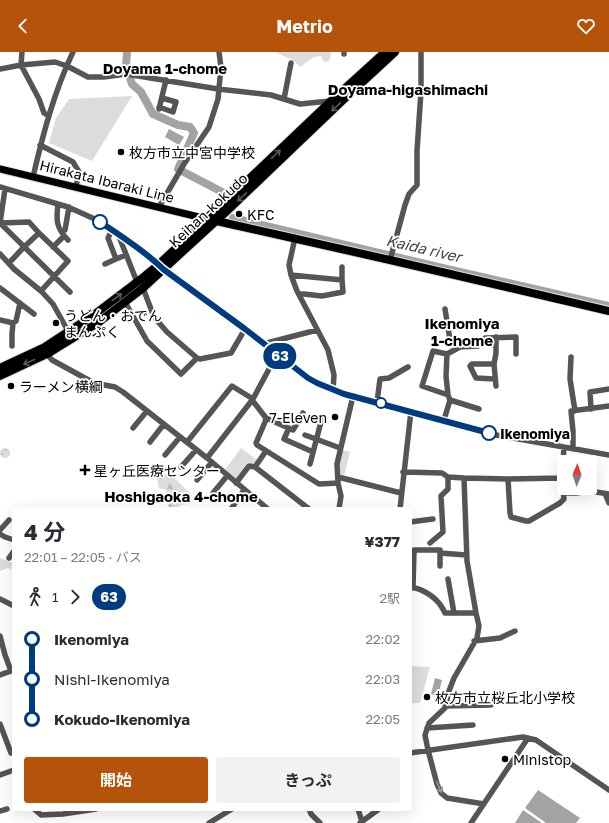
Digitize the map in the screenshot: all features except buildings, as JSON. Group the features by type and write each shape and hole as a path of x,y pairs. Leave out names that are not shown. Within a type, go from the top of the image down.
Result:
{"highway":[{"name":"Keihan-kokudo","path":"211,220 331,101 385,52"},
{"name":"Keihan-kokudo","path":"0,376 47,354 99,322 125,302 140,285 395,52"},
{"path":"211,220 609,311"},
{"name":"Keihan-kokudo","path":"0,368 43,348 140,285"}],"main road":[{"name":"Hirakata Ibaraki Line","path":"0,169 211,220"}],"street":[{"path":"22,52 21,65 39,99 44,113 49,116"},
{"path":"33,177 40,145 49,116 73,52"},
{"path":"159,207 184,164 209,127 218,99 221,67 219,52"},
{"path":"390,260 405,205 409,194 417,185 421,52"},
{"path":"0,69 21,65 55,62 88,76 104,77 126,74 134,75 218,89 271,95 300,104 331,101"},
{"path":"284,99 291,63"},
{"path":"162,98 176,102 173,112 159,109 166,80"},
{"path":"40,145 73,162 79,172 76,187"},
{"path":"70,292 0,223 3,188 70,207 97,220 245,329 308,378 317,383 353,396 496,435 609,455"},
{"path":"53,247 65,239 57,225 58,204"},
{"path":"65,230 70,207"},
{"path":"0,223 30,222 39,233 68,261 41,290"},
{"path":"115,232 154,316 167,332 197,358 200,359 231,353 245,329"},
{"path":"115,232 108,238 116,259"},
{"path":"9,263 39,233"},
{"path":"295,238 289,265 297,291 328,350 334,375 333,390"},
{"path":"0,254 41,290 54,304 68,331"},
{"path":"105,264 126,255"},
{"path":"299,294 322,296 343,292 342,267"},
{"path":"292,275 342,280"},
{"path":"0,288 34,314"},
{"path":"125,302 147,341 181,374 197,358"},
{"path":"12,346 13,324 16,320 20,303"},
{"path":"445,309 450,340 456,338 460,347"},
{"path":"0,320 13,324"},
{"path":"263,344 317,330"},
{"path":"479,409 422,386 433,351 447,354 460,347 478,346 485,338 516,337 516,354"},
{"path":"496,338 496,354 494,364 496,386"},
{"path":"47,354 52,360 94,383 115,387 123,392 209,460 244,490 261,507"},
{"path":"197,480 209,460 252,399 278,354"},
{"path":"444,420 449,398 446,376 447,354"},
{"path":"570,357 570,379 575,411"},
{"path":"494,364 472,364 470,366 476,378 495,379"},
{"path":"377,402 380,380 389,378 408,367"},
{"path":"187,442 232,386 252,399 266,418 293,430 303,413"},
{"path":"591,409 590,392 609,389"},
{"path":"339,507 341,496 337,464 353,396"},
{"path":"573,449 571,411 609,406"},
{"path":"133,428 147,411"},
{"path":"400,507 411,411"},
{"path":"266,418 256,443 257,445 319,484 338,480 401,493"},
{"path":"310,464 315,439 322,418"},
{"path":"150,442 164,424"},
{"path":"289,428 284,438 313,452"},
{"path":"305,435 340,448"},
{"path":"165,455 180,437"},
{"path":"563,455 564,447"},
{"path":"181,467 196,450"},
{"path":"255,467 266,451"},
{"path":"236,483 249,466 255,467 306,507"},
{"path":"403,472 442,473 448,477 464,478 557,478"},
{"path":"213,493 227,476"},
{"path":"430,543 443,532 441,496 448,489 448,477"},
{"path":"464,478 466,555 479,626 476,638 454,678 445,708 429,722 425,735 441,793 447,798 484,804"},
{"path":"508,479 511,517 529,521 560,503 564,499 563,495"},
{"path":"232,507 244,490"},
{"path":"597,492 608,494 606,496 609,504"},
{"path":"412,522 433,519"},
{"path":"0,530 9,520"},
{"path":"0,534 12,539"},
{"path":"466,555 440,553 440,550 414,550 412,588 423,590 438,601 445,613 476,613"},
{"path":"440,553 440,566"},
{"path":"9,558 12,554"},
{"path":"448,579 454,613"},
{"path":"0,600 12,605"},
{"path":"474,641 500,638 515,631"},
{"path":"0,636 5,655 12,670 0,675"},
{"path":"445,706 491,705"},
{"path":"0,724 11,754"},
{"path":"427,728 473,725"},
{"path":"412,753 523,737 536,740 609,790"},
{"path":"471,823 528,738"},
{"path":"0,775 12,771"},
{"path":"0,811 7,809"},
{"path":"36,811 41,815 83,811"},
{"path":"209,823 229,811"},
{"path":"310,811 320,823"},
{"path":"358,811 361,823 376,811"}],"green space":[{"path":"275,52 330,52 331,55 329,61 323,61 321,56 314,57 300,67 293,60"},
{"path":"132,96 92,161 49,143 56,118 69,99"},
{"path":"3,448 7,448 9,449 9,457 3,458 0,455 0,451"},
{"path":"241,448 258,461 253,465 248,462 236,478 233,478 224,471"},
{"path":"342,450 350,452 344,476 339,470 339,460"},
{"path":"169,473 192,495 189,504 180,505 180,507 169,507 166,490 159,488 157,478"},
{"path":"0,558 12,563 12,569 8,568 0,571"},
{"path":"412,666 430,667 420,703 412,703"}],"shaded area":[{"path":"169,129 184,137 179,145 165,137"},
{"path":"435,678 442,680 438,696 431,694"},
{"path":"538,790 580,818 576,823 546,823 525,808"},
{"path":"523,810 542,823 515,823"}],"waterway":[{"name":"Kaida river","path":"127,52 126,66 132,84 141,92 153,114 178,125 190,127 194,133 178,169 226,194"},
{"name":"Kaida river","path":"233,218 609,306"}],"bus line":[{"name":"63","path":"100,222 136,247 308,378 317,383 344,394 489,433"}],"place":[{"name":"枚方市立中宮中学校","path":"121,152"},
{"name":"KFC","path":"239,214"},
{"name":"うどん・おでん まんぷく","path":"56,323"},
{"name":"ラーメン横綱","path":"11,386"},
{"name":"7-Eleven","path":"335,417"},
{"name":"Ikenomiya","path":"489,433"},
{"name":"星ヶ丘医療センター","path":"85,470"},
{"name":"枚方市立桜丘北小学校","path":"427,697"},
{"name":"Ministop","path":"505,759"}],"district":[{"name":"Doyama 1-chome","path":"165,68"},
{"name":"Doyama-higashimachi","path":"408,89"},
{"name":"Ikenomiya 1-chome","path":"462,332"},
{"name":"Hoshigaoka 4-chome","path":"181,496"}]}
